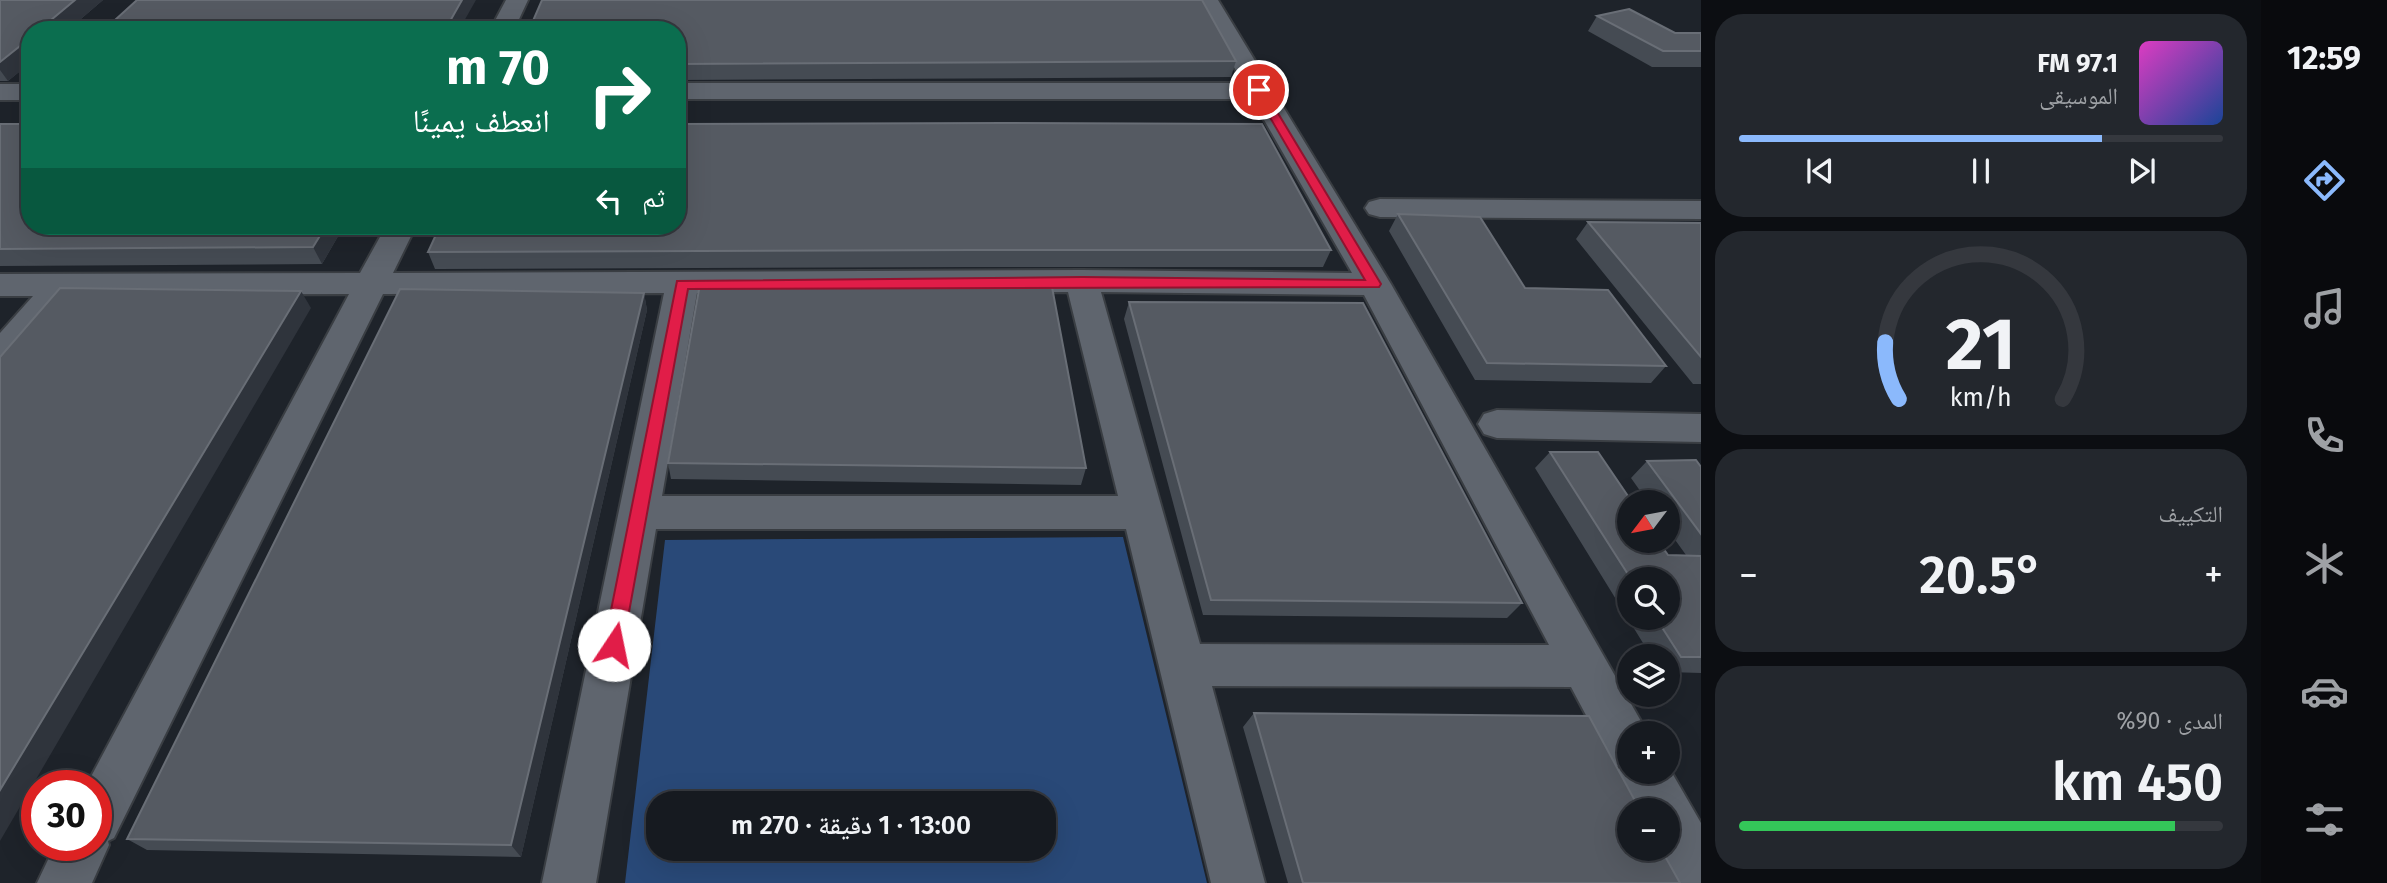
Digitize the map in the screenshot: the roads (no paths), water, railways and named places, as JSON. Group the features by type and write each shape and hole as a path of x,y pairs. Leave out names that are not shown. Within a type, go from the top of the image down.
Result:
{"street":[{"path":"506,21 517,0"},
{"path":"1207,0 1259,90 1266,126 1375,284 1617,725"},
{"path":"686,91 1259,90"},
{"path":"0,92 21,92"},
{"path":"1380,208 1701,209"},
{"path":"112,789 396,235"},
{"path":"0,285 1082,281 1375,284"},
{"path":"1082,281 1141,512 1185,665 1238,883"},
{"path":"569,883 682,284"},
{"path":"0,356 61,285"},
{"path":"1497,424 1701,428"},
{"path":"638,513 1141,512"},
{"path":"1185,665 1585,666"},
{"path":"1680,837 1701,874"},
{"path":"64,883 75,861"}]}
